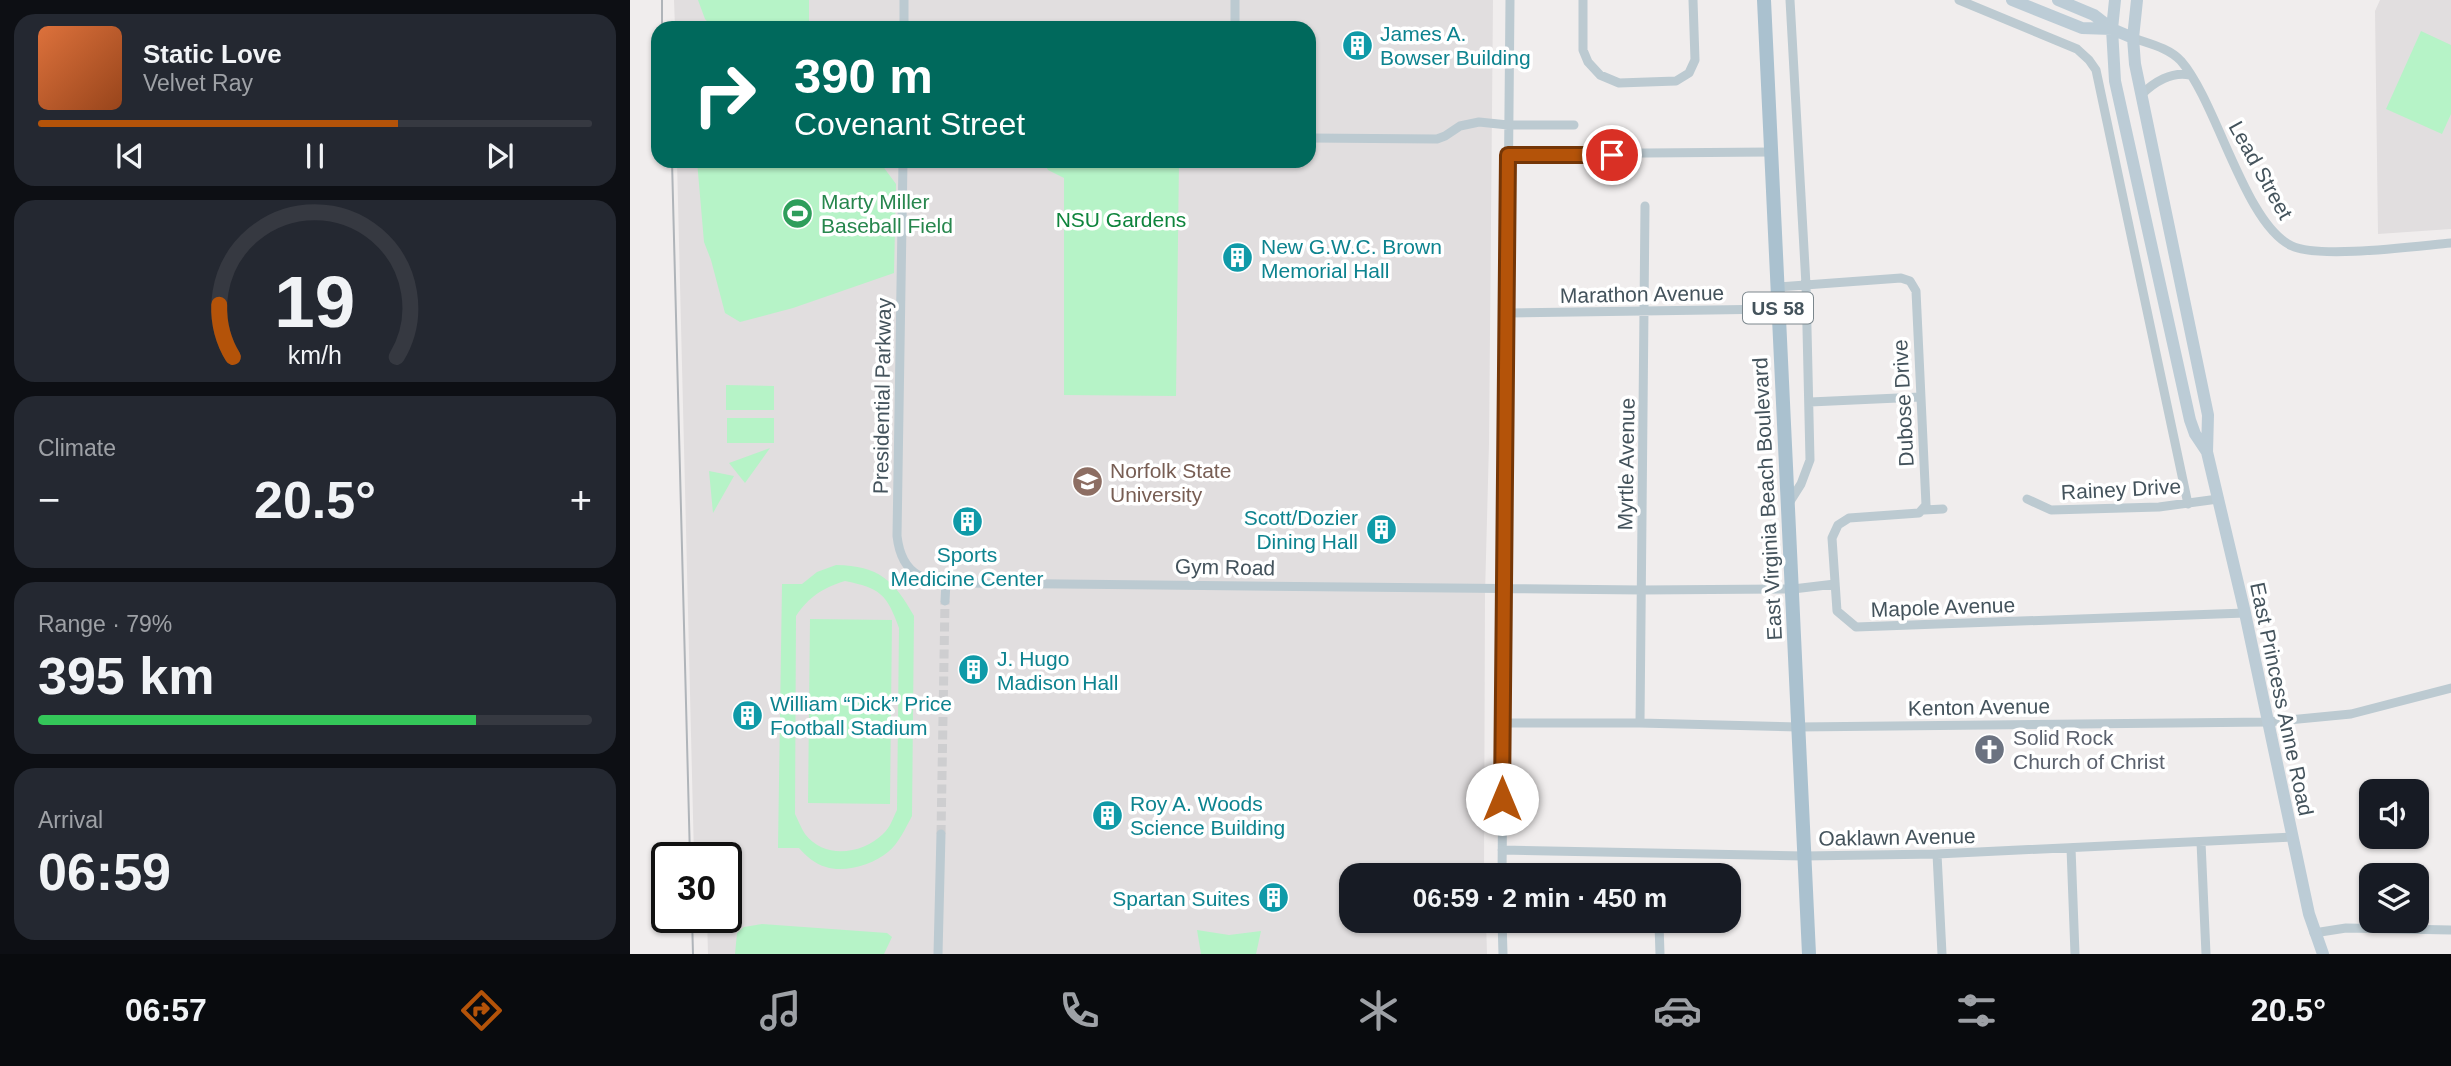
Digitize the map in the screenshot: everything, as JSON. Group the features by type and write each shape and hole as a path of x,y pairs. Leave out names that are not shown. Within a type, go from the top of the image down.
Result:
{"main road":[{"name":"East Virginia Beach Boulevard","path":"1764,0 1809,954"},
{"path":"2011,0 2074,25 2112,29"},
{"path":"2058,0 2094,15 2112,29 2133,38"},
{"name":"East Princess Anne Road","path":"2115,0 2112,29 2115,81 2190,420 2195,434 2207,452"},
{"name":"East Princess Anne Road","path":"2137,0 2133,38 2141,95 2207,415 2207,452 2245,613 2314,933 2323,954"}],"street":[{"path":"904,0 904,21"},
{"path":"1235,0 1235,21"},
{"path":"1502,863 1510,0"},
{"path":"1583,0 1583,50 1588,62 1600,75 1619,83 1676,81 1689,73 1695,60 1693,0"},
{"path":"1788,503 1801,484 1810,460 1806,285 1790,0"},
{"path":"1959,0 2081,51 2096,70 2188,504"},
{"name":"Lead Street","path":"2133,38 2170,53 2180,61 2190,75 2266,223 2292,246 2336,251 2451,243"},
{"path":"2141,95 2160,80 2171,76 2190,75"},
{"path":"1316,138 1437,139 1470,123 1574,125"},
{"path":"1508,155 1770,152"},
{"name":"Presidential Parkway","path":"903,168 897,536 902,560 908,568 924,578 946,582"},
{"name":"Myrtle Avenue","path":"1640,723 1646,206"},
{"name":"Dubose Drive","path":"1777,287 1901,278 1910,281 1916,291 1926,505 1924,510"},
{"name":"Marathon Avenue","path":"1506,313 1778,309"},
{"path":"1810,402 1920,397"},
{"name":"Rainey Drive","path":"2028,499 2051,510 2188,504 2218,499"},
{"path":"1503,587 1793,589 1835,584 1832,538 1838,525 1849,518 1943,509"},
{"path":"946,582 946,601"},
{"name":"Gym Road","path":"946,582 1503,587"},
{"name":"Mapole Avenue","path":"1835,584 1837,611 1856,627 2245,613"},
{"name":"Kenton Avenue","path":"1503,723 1798,727 2267,722 2351,713 2451,688"},
{"path":"939,954 941,834"},
{"name":"Oaklawn Avenue","path":"1502,850 1804,856 1937,854 2292,837"},
{"path":"2201,842 2206,954"},
{"path":"2071,848 2075,954"},
{"path":"1937,854 1942,954"},
{"path":"2314,933 2346,928 2451,930"},
{"path":"1502,933 1503,954"},
{"path":"1659,933 1660,954"}],"shaded area":[{"name":"Norfolk State University","path":"674,0 1493,0 1484,863 1339,863 1339,933 1486,933 1487,954 708,954 707,933 742,933 742,842 694,842 677,168 1316,168 1316,21 675,21"},
{"path":"2380,0 2451,0 2451,229 2378,234 2375,11"}],"green space":[{"path":"698,0 809,0 809,21 705,19"},
{"path":"2421,31 2451,45 2451,114 2442,134 2386,109"},
{"name":"Marty Miller Baseball Field","path":"698,168 884,168 896,184 894,273 793,308 740,322 725,313 704,242"},
{"name":"NSU Gardens","path":"1047,168 1179,168 1176,396 1064,395 1064,178"},
{"path":"726,385 774,386 774,410 726,410"},
{"path":"727,418 774,418 774,443 727,443"},
{"path":"770,448 745,483 729,463"},
{"path":"709,471 734,476 713,513"},
{"path":"836,565 864,568 874,572 892,584 914,616 912,816 899,840 888,852 875,861 841,869 822,866 799,848 778,848 782,584 802,584 817,572","holes":["845,581 881,594 899,628 897,810 888,829 874,841 854,850 833,851 813,842 805,834 795,814 796,616 811,598"]},
{"path":"810,619 892,620 890,804 808,803"},
{"path":"762,924 887,933 892,937 884,954 735,954 737,933 742,933 744,927"},
{"path":"1197,930 1229,935 1261,931 1256,954 1201,954"}],"tunnel":[{"path":"941,834 945,601"}],"tram line":[{"path":"662,0 662,21"},
{"path":"672,168 690,842"},
{"path":"692,933 693,954"}],"place":[{"name":"James A. Bowser Building","path":"1357,45"},
{"name":"Marty Miller Baseball Field","path":"798,213"},
{"name":"New G.W.C. Brown Memorial Hall","path":"1238,258"},
{"name":"Norfolk State University","path":"1087,482"},
{"name":"Sports Medicine Center","path":"967,522"},
{"name":"Scott/Dozier Dining Hall","path":"1381,529"},
{"name":"J. Hugo Madison Hall","path":"974,670"},
{"name":"William “Dick” Price Football Stadium","path":"747,715"},
{"name":"Solid Rock Church of Christ","path":"1990,749"},
{"name":"Roy A. Woods Science Building","path":"1107,815"},
{"name":"Spartan Suites","path":"1273,898"}],"route":[{"path":"1502,799 1508,155 1612,155"}]}
